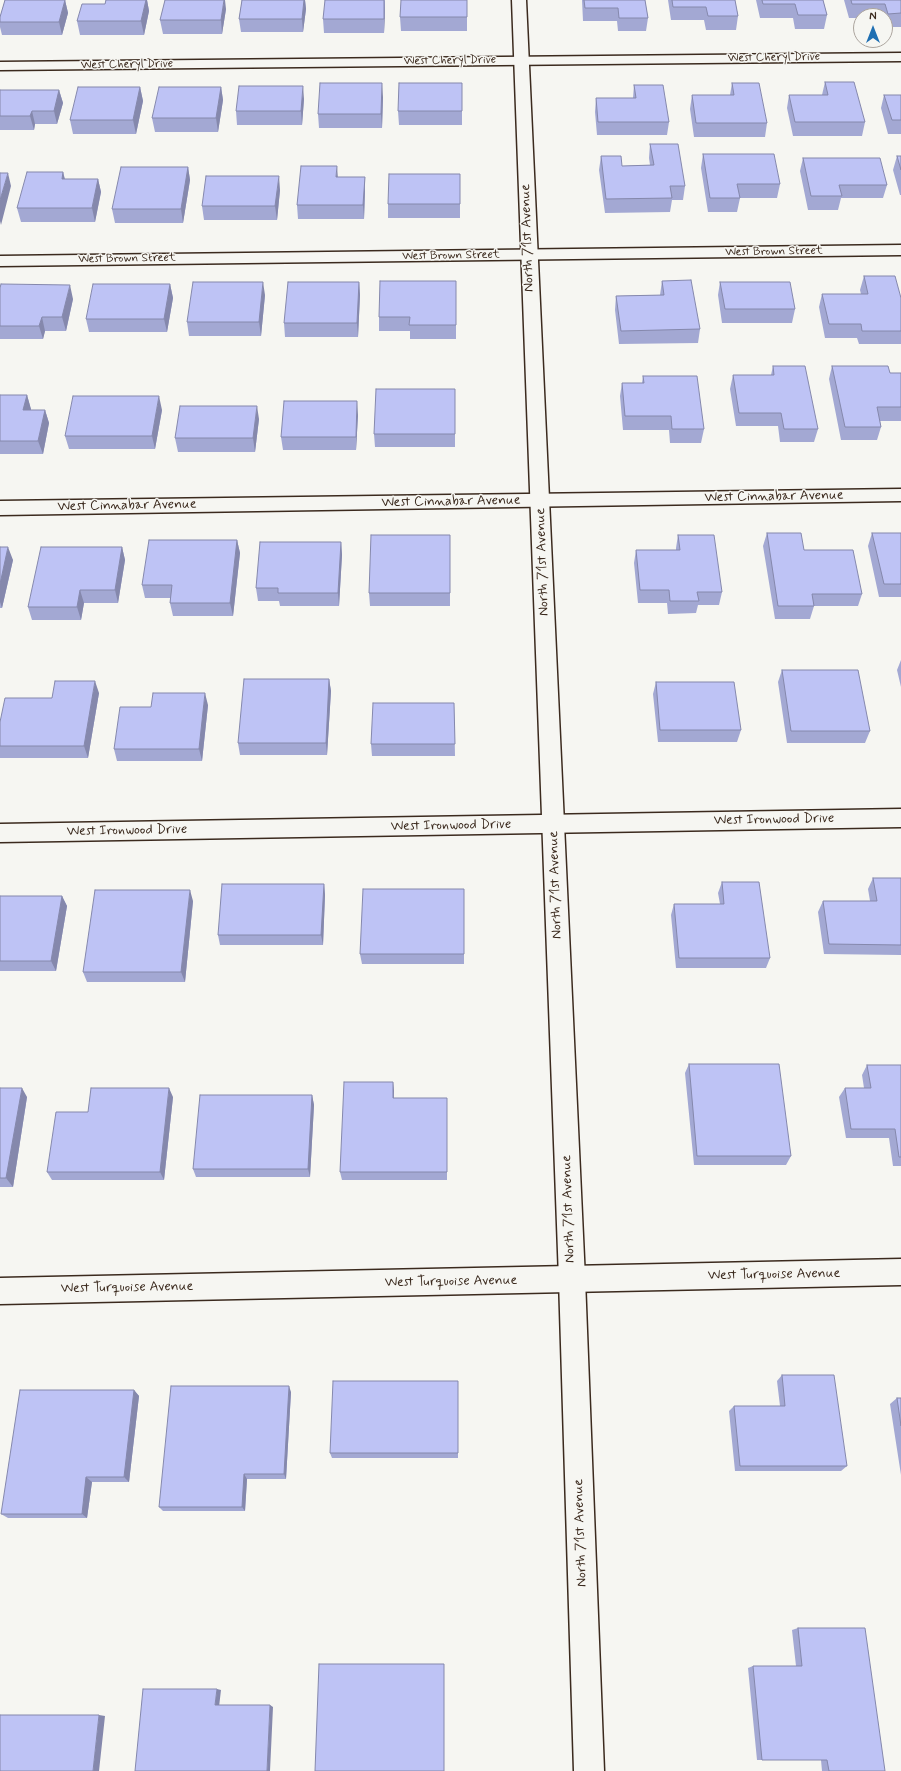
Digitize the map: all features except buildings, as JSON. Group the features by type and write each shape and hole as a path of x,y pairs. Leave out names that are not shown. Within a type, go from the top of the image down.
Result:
{"street":[{"name":"North 71st Avenue","path":"519,0 528,255 540,501 572,1279 589,1771"},
{"name":"West Cheryl Drive","path":"0,66 901,57"},
{"name":"West Brown Street","path":"0,261 901,250"},
{"name":"West Cinnabar Avenue","path":"0,508 901,495"},
{"name":"West Ironwood Drive","path":"0,833 901,818"},
{"name":"West Turquoise Avenue","path":"0,1291 901,1272"}]}
